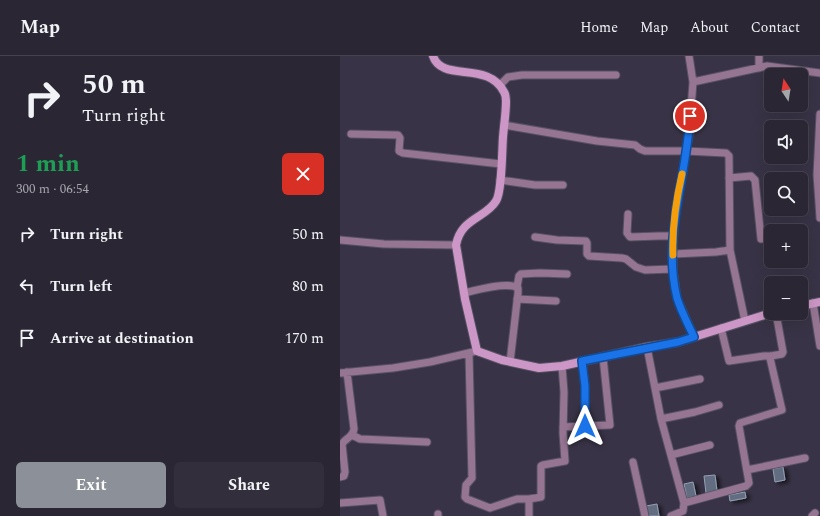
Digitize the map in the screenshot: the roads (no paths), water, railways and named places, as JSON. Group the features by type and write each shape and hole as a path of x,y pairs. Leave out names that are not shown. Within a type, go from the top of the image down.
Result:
{"street":[{"path":"433,56 436,64 443,68 494,78 500,85 506,98 500,180 497,200 491,207 467,225 457,238 456,245 473,352 472,478 466,483 465,497 467,499 490,508 517,499 541,497 541,466 565,461 562,366"},
{"path":"689,56 693,82 689,136 676,208 673,236 673,269 678,298 694,337"},
{"path":"759,56 759,68"},
{"path":"693,82 767,66 820,73"},
{"path":"500,85 508,77 522,75 616,75"},
{"path":"820,114 817,175 820,218"},
{"path":"504,125 597,141 635,145 645,151 726,153 729,156 730,250 745,321"},
{"path":"351,134 398,135 400,138 399,151 403,153 501,164"},
{"path":"729,178 751,176 755,180 761,239"},
{"path":"500,180 535,185 563,185"},
{"path":"628,214 628,234 630,237 673,236"},
{"path":"535,237 557,240 586,241 587,256 622,258 640,269 645,270 673,269"},
{"path":"340,240 384,244 456,245"},
{"path":"673,254 730,250"},
{"path":"510,362 519,276 521,274 540,272 567,274"},
{"path":"464,293 501,286 517,287"},
{"path":"517,299 556,301"},
{"path":"816,302 820,346"},
{"path":"340,477 344,476 345,472 342,444 352,435 354,429 344,372 393,368 473,352 539,368 562,366 647,347 678,342 764,315"},
{"path":"721,328 729,361 770,356 782,354 783,352 777,320"},
{"path":"647,347 660,419 684,502 683,511 670,516"},
{"path":"684,502 746,486 749,483 739,426 740,423 782,410 770,356"},
{"path":"563,427 609,425 611,423 603,357"},
{"path":"582,361 585,386 585,426"},
{"path":"655,388 700,379"},
{"path":"660,419 695,412 719,405"},
{"path":"352,435 360,439 427,442"},
{"path":"671,455 710,445"},
{"path":"747,470 805,458"},
{"path":"633,462 644,516"},
{"path":"529,499 529,516"},
{"path":"340,503 380,500 383,516"}]}
